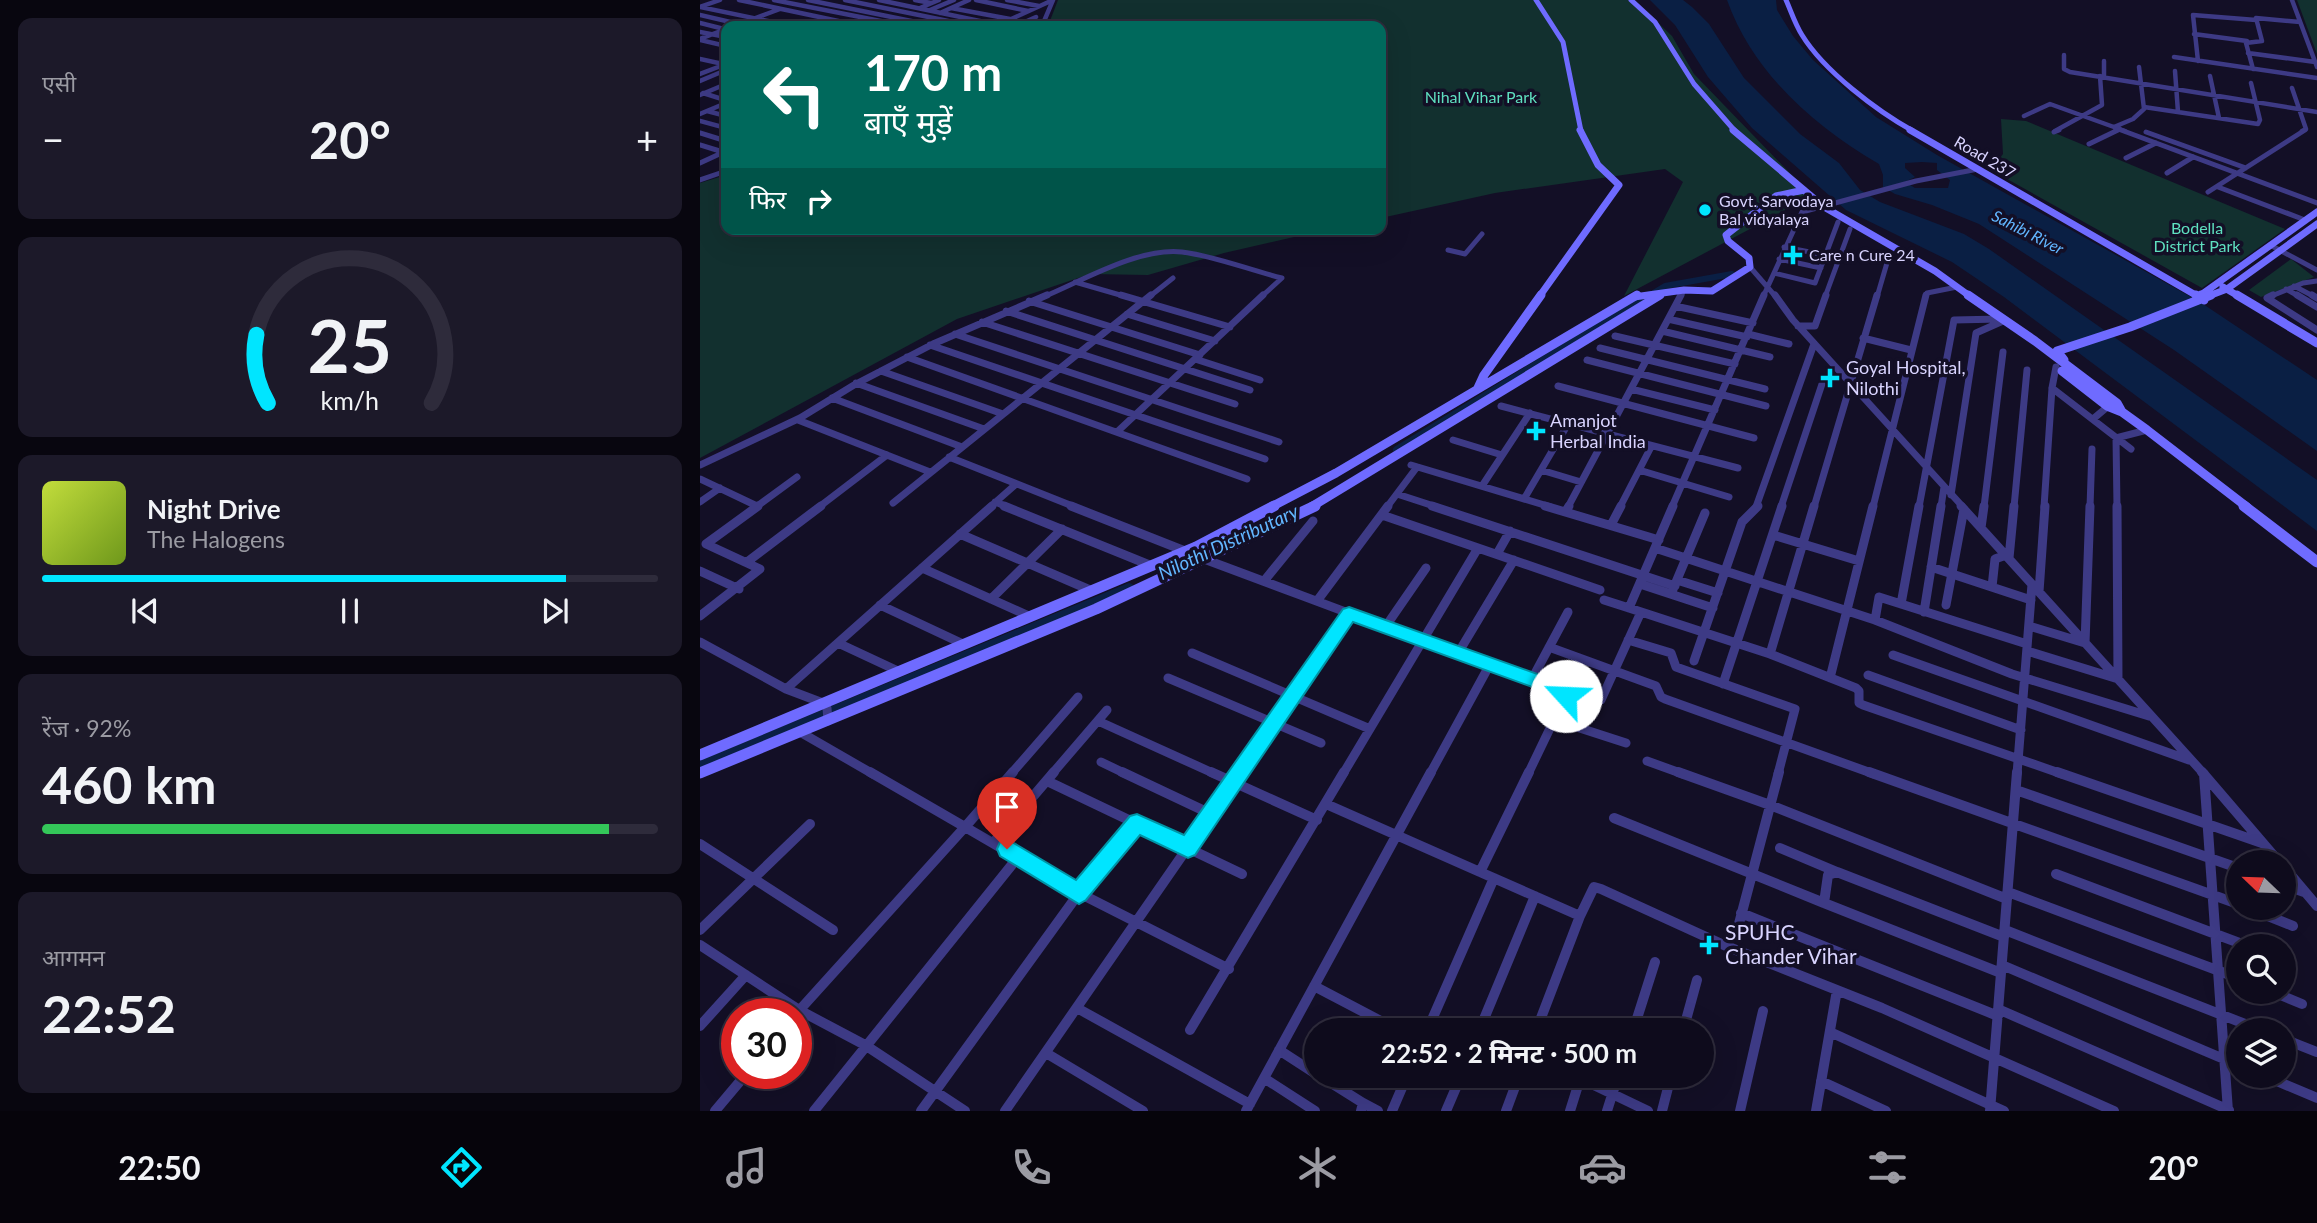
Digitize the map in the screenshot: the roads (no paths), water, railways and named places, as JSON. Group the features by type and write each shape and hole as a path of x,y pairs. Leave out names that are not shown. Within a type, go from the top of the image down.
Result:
{"street":[{"path":"703,0 714,2"},
{"path":"700,7 720,0"},
{"path":"739,0 835,21 872,6"},
{"path":"774,0 880,21"},
{"path":"808,0 912,21"},
{"path":"823,3 831,0"},
{"path":"845,0 949,21"},
{"path":"883,0 981,21"},
{"path":"915,0 931,3"},
{"path":"920,8 939,0"},
{"path":"930,10 954,0"},
{"path":"919,21 969,0"},
{"path":"976,0 1028,11"},
{"path":"1007,0 1039,6"},
{"path":"1041,0 1052,1"},
{"path":"1478,388 1484,375 1619,186 1601,173 1590,156 1570,85 1564,46 1559,32 1536,0"},
{"path":"1630,0 1655,22 1663,39 1696,87 1728,124 1804,190 1824,206 1923,264 2051,352 2081,375 2111,404"},
{"name":"Road 237","path":"1786,0 1802,35 1843,80 1898,123 2200,299"},
{"path":"2292,0 2316,65"},
{"path":"1006,21 1052,1"},
{"path":"1044,21 1052,1"},
{"path":"700,7 766,21"},
{"path":"951,8 1010,19"},
{"path":"749,21 780,9"},
{"path":"2198,61 2194,14 2300,22"},
{"path":"700,15 726,21"},
{"path":"1027,21 1035,17"},
{"path":"2194,34 2262,41 2256,20"},
{"path":"700,23 721,28"},
{"path":"700,40 721,31"},
{"path":"700,32 721,36"},
{"path":"700,40 721,45"},
{"path":"2246,41 2253,69"},
{"path":"2248,53 2316,65"},
{"path":"2064,55 2064,69 2067,71 2317,112"},
{"path":"2174,57 2317,78"},
{"path":"701,60 721,65"},
{"path":"2054,132 2102,105 2104,61"},
{"path":"2089,144 2133,119 2144,107 2139,67"},
{"path":"700,74 721,68"},
{"path":"700,81 721,69"},
{"path":"2175,71 2178,112"},
{"path":"2210,76 2219,118"},
{"path":"2144,107 2260,123 2251,83"},
{"path":"702,94 721,87"},
{"path":"2208,192 2306,129 2292,88"},
{"path":"702,94 721,101"},
{"path":"2024,116 2050,104 2317,203"},
{"path":"700,114 721,105"},
{"path":"700,106 721,114"},
{"path":"700,121 721,127"},
{"path":"2146,132 2246,168"},
{"path":"700,133 721,139"},
{"path":"2126,158 2156,143"},
{"path":"700,145 721,152"},
{"path":"700,163 721,154"},
{"path":"2167,173 2193,157"},
{"path":"1629,608 1696,458 1798,216 1824,206 1978,169"},
{"path":"700,180 721,173"},
{"path":"700,174 709,177"},
{"path":"2218,187 2305,220"},
{"path":"1804,190 1776,196 1726,235 1728,241 1749,258 1750,267 1798,326 2007,557 2034,592 2118,679 2270,850"},
{"path":"2200,299 2219,281 2317,212"},
{"path":"1774,273 1815,283 1838,222"},
{"path":"2051,352 2230,288 2237,280 2317,224"},
{"path":"1798,326 1815,326 1850,229"},
{"path":"1448,250 1465,254 1482,234"},
{"path":"2270,245 2317,270"},
{"path":"1784,247 1825,255"},
{"path":"700,464 798,420 856,383 930,345 1130,260 1170,251 1222,261 1282,278 1117,432"},
{"path":"1770,654 1889,256"},
{"path":"1779,260 1821,268"},
{"path":"700,755 827,712 1096,609 1324,480 1631,298 1684,290 1704,292 1718,289 1750,267"},
{"path":"893,503 1173,278"},
{"path":"2219,281 2317,343"},
{"path":"2317,281 2294,286 2267,298 2317,330"},
{"path":"1074,282 1230,327"},
{"path":"2294,286 2317,298"},
{"path":"1830,678 1927,293 1957,287"},
{"path":"2230,288 2317,337"},
{"path":"2286,289 2317,307"},
{"path":"1566,511 1684,290"},
{"path":"700,773 800,732 827,712 898,671 961,643 1090,590 1152,566 1197,553 1318,504 1655,294"},
{"path":"1029,301 1112,327 1260,380"},
{"path":"1675,306 1753,323"},
{"path":"1006,311 1250,390"},
{"path":"1127,314 1215,341"},
{"path":"1668,319 1789,344"},
{"path":"1901,604 1954,320 2001,320"},
{"path":"1951,495 1976,333 2001,320"},
{"path":"982,322 1235,404"},
{"path":"1662,331 1770,357"},
{"path":"955,334 1279,442"},
{"path":"1615,335 1735,364"},
{"path":"1863,338 1911,350"},
{"path":"1695,660 1742,522 1759,504 1814,344"},
{"path":"930,345 1265,459"},
{"path":"1600,348 1765,389"},
{"path":"1981,528 2003,352"},
{"path":"1990,1108 2027,647 2056,367 2051,352"},
{"path":"907,357 1247,478"},
{"path":"1587,360 1766,406"},
{"path":"2056,367 2147,429 2317,562"},
{"path":"2007,557 2027,370"},
{"path":"881,371 1003,414"},
{"path":"856,383 984,429"},
{"path":"1723,684 1822,384"},
{"path":"1558,386 1754,438"},
{"path":"2052,388 2131,449"},
{"path":"1631,389 1715,410"},
{"path":"832,398 962,447"},
{"path":"2092,418 2111,404"},
{"path":"1501,406 1738,468"},
{"path":"1482,486 1530,413"},
{"path":"798,420 930,472"},
{"path":"1524,499 1568,424"},
{"path":"2116,438 2147,429"},
{"path":"2116,438 2118,679"},
{"path":"1453,440 1502,456"},
{"path":"1611,525 1651,447"},
{"path":"2085,643 2092,449"},
{"path":"747,562 887,455"},
{"path":"949,457 1349,614 1386,626 1421,642 1567,693 1480,872"},
{"path":"1317,601 1382,515 1414,466 1611,525 1687,559 1875,620 1993,667 2152,717"},
{"path":"1541,470 1581,482"},
{"path":"1639,470 1729,497"},
{"path":"703,542 797,477"},
{"path":"700,479 757,506"},
{"path":"786,689 1016,484"},
{"path":"1924,612 1944,487"},
{"path":"700,502 720,488"},
{"path":"1397,494 1642,579 1718,593"},
{"path":"995,502 1152,566"},
{"path":"1946,605 1964,509"},
{"path":"1675,586 1705,513"},
{"path":"1382,515 1600,590"},
{"path":"1264,581 1313,521"},
{"path":"991,599 1062,529"},
{"path":"1497,554 1510,531"},
{"path":"960,534 1090,590"},
{"path":"1773,535 1859,561"},
{"path":"700,616 739,589 760,569 703,542"},
{"path":"1190,1030 1229,969 1478,548"},
{"path":"1992,587 1995,559 2007,557"},
{"path":"1457,655 1514,560"},
{"path":"1931,567 1992,587 2034,592"},
{"path":"922,568 1029,616"},
{"path":"1386,626 1426,568"},
{"path":"700,571 739,589"},
{"path":"1675,586 1713,608"},
{"path":"1875,620 1879,597 2118,679"},
{"path":"1604,600 1770,654 1830,678 1860,691 1859,703 1863,705 2265,844"},
{"path":"880,605 961,643"},
{"path":"1531,681 1568,612"},
{"path":"1601,700 1641,612"},
{"path":"1005,1111 1349,614"},
{"path":"2029,626 2085,643"},
{"path":"1628,640 1671,653 1676,667 1795,709 1737,935"},
{"path":"700,642 827,712"},
{"path":"838,643 898,671"},
{"path":"1549,647 1656,686 1661,697 1665,699 1786,745 2013,822 2226,899"},
{"path":"1192,653 1370,729"},
{"path":"1893,655 2192,761"},
{"path":"1077,1008 1248,1108 1489,666"},
{"path":"1868,675 2021,730"},
{"path":"1168,678 1321,743"},
{"path":"811,998 1078,697"},
{"path":"994,842 1107,710"},
{"path":"1555,720 1626,743"},
{"path":"1098,721 1317,820"},
{"path":"800,732 1079,893 1229,969"},
{"path":"1647,761 2226,973"},
{"path":"1101,762 1211,814"},
{"path":"1741,913 1998,1012 2229,1110 2204,774"},
{"path":"1047,781 1242,873"},
{"path":"2016,790 2226,864"},
{"path":"1326,804 1580,916"},
{"path":"1614,818 1752,875 2002,969 2224,1060"},
{"path":"921,1111 1079,893 1137,823"},
{"path":"700,930 810,824"},
{"path":"700,844 833,930"},
{"path":"1780,848 1837,872 2231,1018"},
{"path":"814,1111 1019,856"},
{"path":"1824,903 1828,875 1837,872"},
{"path":"2056,874 2226,937"},
{"path":"1433,1018 1494,878"},
{"path":"2296,881 2317,906"},
{"path":"1541,1018 1589,892 1594,887 1726,946 1882,1007 2114,1111"},
{"path":"2296,889 2305,892"},
{"path":"1484,1018 1535,896"},
{"path":"2278,920 2293,926"},
{"path":"700,945 778,998"},
{"path":"1637,1018 1655,962"},
{"path":"700,1026 746,975"},
{"path":"1687,1018 1697,981"},
{"path":"1314,985 1375,1018"},
{"path":"1816,1111 1838,990"},
{"path":"2296,1002 2302,1004"},
{"path":"1740,1111 1763,1011"},
{"path":"812,1019 865,1045 965,1111"},
{"path":"1830,1032 1990,1108 2004,1111"},
{"path":"2296,1044 2317,1052"},
{"path":"1279,1051 1304,1066"},
{"path":"1046,1053 1143,1111"},
{"path":"1264,1078 1315,1111"},
{"path":"1821,1081 1886,1111"},
{"path":"1336,1088 1362,1107 1378,1111"},
{"path":"1392,1111 1402,1088"},
{"path":"1446,1111 1456,1088"},
{"path":"1506,1111 1515,1088"},
{"path":"1570,1111 1575,1088"},
{"path":"1600,1088 1648,1111"},
{"path":"1607,1111 1614,1088"},
{"path":"1662,1111 1668,1088"},
{"path":"2293,1088 2317,1098"},
{"path":"715,1111 734,1089"}],"water":[{"path":"1650,0 1683,0 1692,7 1709,24 1744,78 1800,134 1839,163 1860,190 1880,202 1964,234 1989,249 2317,480 2317,531 2004,297 1952,262 1846,210 1752,128 1708,77 1675,25"},
{"name":"Sahibi River","path":"1727,0 1776,0 1777,10 1793,36 1813,60 1876,117 1937,155 2200,302 2317,380 2317,451 2174,350 1979,224 1895,194 1883,187 1879,164 1831,133 1788,95 1769,74 1738,26","holes":["1905,163 1937,163 1937,170 1950,180 1948,188 1915,188 1905,182 1915,177 1905,168"]}],"waterway":[{"name":"Nilothi Distributary","path":"1647,297 1665,286 1732,274"},
{"name":"Nilothi Distributary","path":"1397,450 1650,295"},
{"name":"Nilothi Distributary","path":"700,766 1129,588"}],"place":[{"name":"Govt. Sarvodaya Bal vidyalaya","path":"1705,210"},
{"name":"Care n Cure 24","path":"1793,255"},
{"name":"Goyal Hospital, Nilothi","path":"1830,378"},
{"name":"Amanjot Herbal India","path":"1536,431"},
{"name":"SPUHC Chander Vihar","path":"1709,945"}],"park label":[{"name":"Nihal Vihar Park","path":"1481,97"},
{"name":"Bodella District Park","path":"2197,237"}]}
